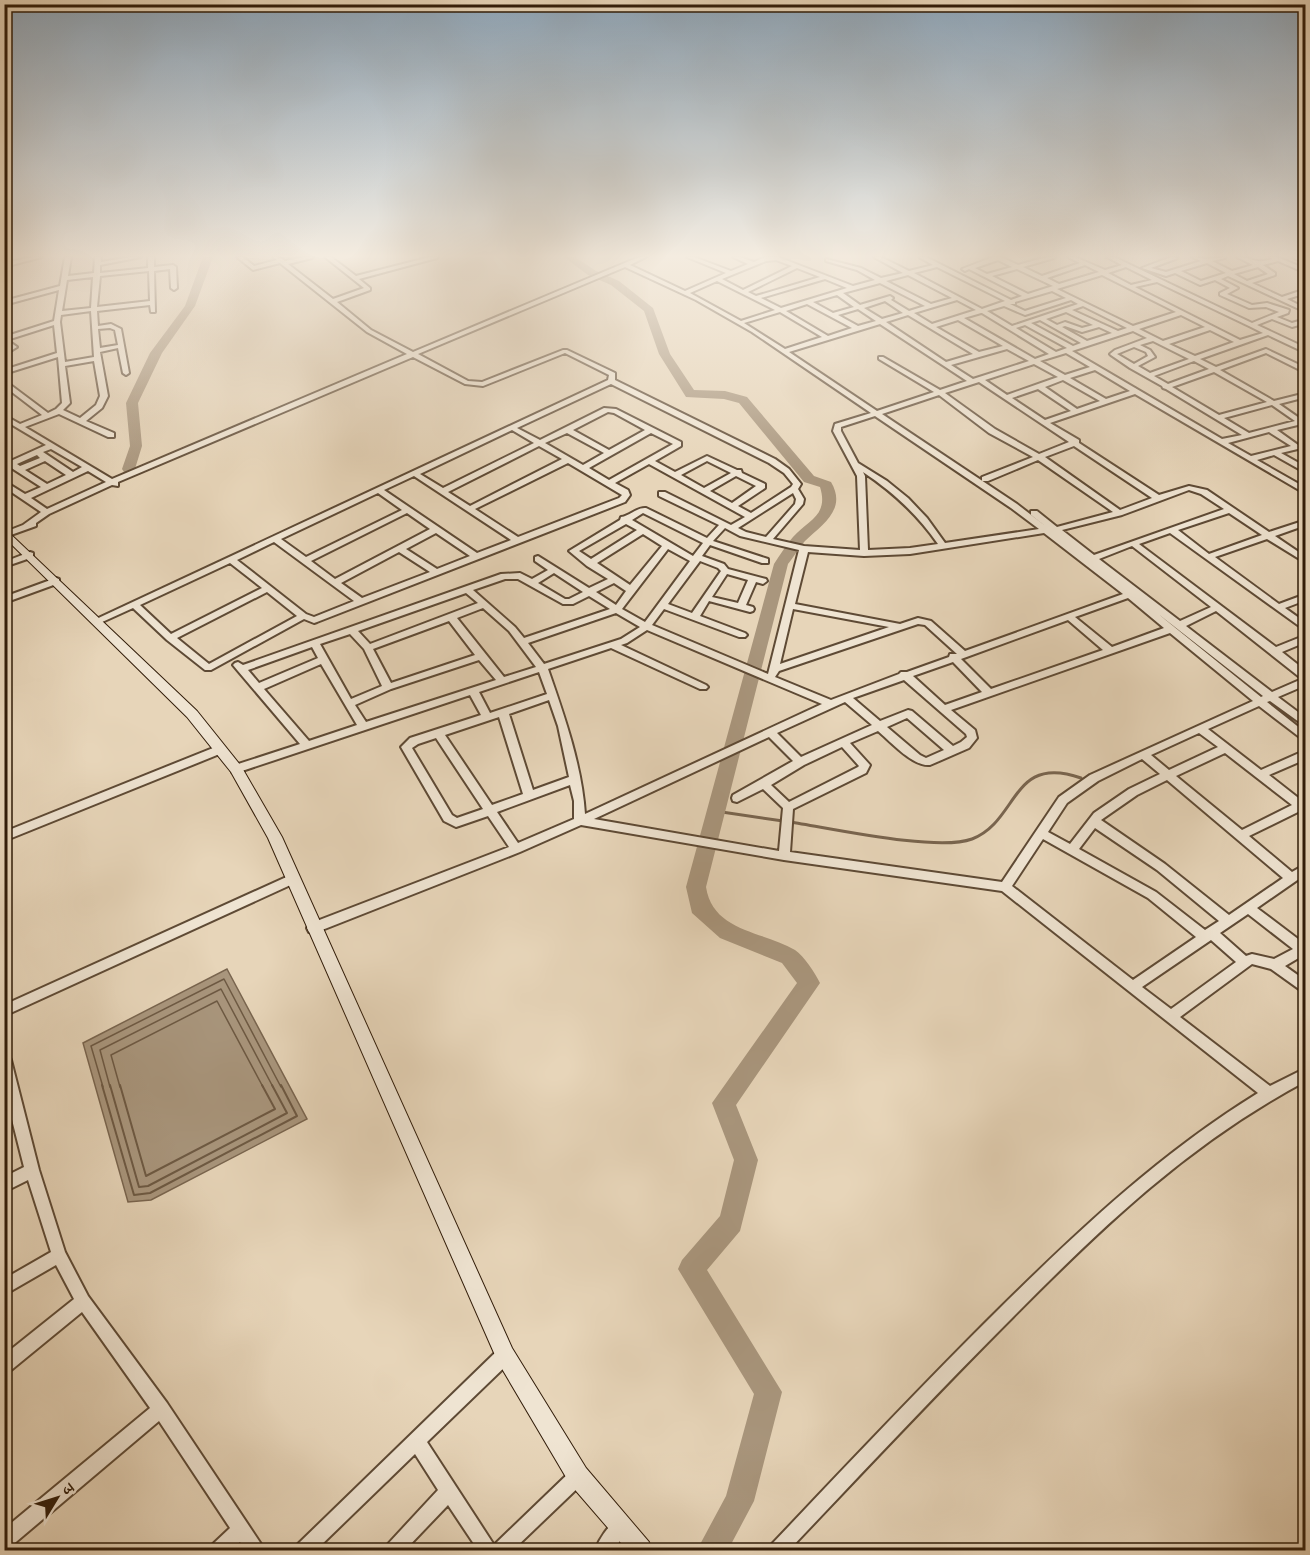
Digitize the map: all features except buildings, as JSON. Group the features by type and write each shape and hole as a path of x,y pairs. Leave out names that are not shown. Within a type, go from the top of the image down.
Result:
{"main road":[{"path":"6,532 192,714 218,750 236,769 274,837 505,1355 578,1476 641,1551"}],"street":[{"path":"4,340 35,330"},
{"path":"21,426 59,411 66,403 58,330"},
{"path":"82,420 103,399 95,330"},
{"path":"117,330 126,373"},
{"path":"97,621 611,381 613,374 565,351 483,384 474,385 367,330"},
{"path":"27,525 46,512 477,330"},
{"path":"752,330 787,350 856,330"},
{"path":"757,330 985,478 1057,529 1090,559 1176,627 1305,724"},
{"path":"812,330 826,338"},
{"path":"895,330 945,364 1007,397 1046,422 1159,499"},
{"path":"939,330 977,354"},
{"path":"979,330 1105,401"},
{"path":"1014,330 1056,355"},
{"path":"1037,330 1096,368 1305,492"},
{"path":"1060,330 1087,344"},
{"path":"1109,330 1118,334"},
{"path":"864,553 861,476 837,431 838,426 1130,330"},
{"path":"1137,330 1213,368 1303,421"},
{"path":"1164,344 1205,330"},
{"path":"1213,330 1239,342"},
{"path":"1261,330 1305,350"},
{"path":"1148,376 1268,333"},
{"path":"1154,338 1115,351 1113,354 1131,367 1248,435"},
{"path":"4,340 14,348 4,353"},
{"path":"1131,367 1152,357 1148,351 1136,345"},
{"path":"62,364 121,346"},
{"path":"945,364 1009,346"},
{"path":"1165,387 1266,351 1305,371"},
{"path":"4,372 61,354"},
{"path":"881,358 939,392 992,431 1039,458 1119,513"},
{"path":"1007,397 1096,368"},
{"path":"1173,368 1190,377"},
{"path":"236,769 306,744 473,692 612,645 646,627 708,542 727,527 794,489 797,484 786,470 772,461 611,381"},
{"path":"4,382 47,416"},
{"path":"1039,387 1076,411"},
{"path":"1046,422 1136,391"},
{"path":"1219,417 1305,395"},
{"path":"443,491 612,410 678,444 609,483"},
{"path":"59,411 111,435"},
{"path":"879,411 1046,531 1090,559"},
{"path":"4,417 115,484"},
{"path":"1221,442 1303,421"},
{"path":"231,558 303,616 310,620 319,620 622,500 626,495 625,492 511,427"},
{"path":"568,430 609,453"},
{"path":"582,469 650,430"},
{"path":"1270,430 1301,446"},
{"path":"985,478 1076,442"},
{"path":"8,465 51,446"},
{"path":"1250,459 1301,446"},
{"path":"37,452 72,475"},
{"path":"1275,453 1305,471"},
{"path":"20,470 46,458"},
{"path":"676,475 707,458 762,486 761,489 732,507"},
{"path":"470,509 567,460"},
{"path":"649,461 750,516"},
{"path":"8,465 47,487"},
{"path":"857,465 909,501 943,546"},
{"path":"29,499 47,487 89,469"},
{"path":"29,499 89,469"},
{"path":"704,491 738,472"},
{"path":"414,473 518,541"},
{"path":"4,483 46,512"},
{"path":"6,532 35,523 115,484"},
{"path":"1296,486 1305,484"},
{"path":"770,542 799,504 800,499 794,489"},
{"path":"662,494 727,527 770,542 800,549 864,553 900,552 1057,529 1119,513 1183,489 1195,489 1204,492 1305,561"},
{"path":"378,490 477,556"},
{"path":"305,561 407,510"},
{"path":"631,590 575,554 574,549 643,510 708,542 765,561"},
{"path":"1090,559 1229,510"},
{"path":"624,519 667,545 697,559 721,566 725,571 758,580 746,608 707,598"},
{"path":"1208,557 1303,525"},
{"path":"334,583 437,530"},
{"path":"590,564 643,530"},
{"path":"1173,531 1305,628"},
{"path":"274,538 361,602"},
{"path":"1005,887 1063,800 1094,778 1271,697 1305,679 1275,651 1133,543"},
{"path":"523,642 617,610 667,545"},
{"path":"400,549 436,572"},
{"path":"772,674 790,606 800,549"},
{"path":"4,564 30,555"},
{"path":"538,559 646,627 760,675 772,674 918,621 928,623 990,694"},
{"path":"531,583 554,570"},
{"path":"694,616 725,571"},
{"path":"241,669 512,574 563,601 570,602 614,579"},
{"path":"4,600 56,582"},
{"path":"170,638 268,588"},
{"path":"467,589 523,642 543,669 563,726 579,801 580,821"},
{"path":"313,928 516,849 846,697 904,674 1133,593"},
{"path":"1278,608 1305,597"},
{"path":"368,648 485,604"},
{"path":"663,604 742,635"},
{"path":"129,606 204,667 214,667 303,616"},
{"path":"790,606 902,627"},
{"path":"944,709 1176,627 1217,607"},
{"path":"1068,616 1111,651"},
{"path":"452,617 480,656 503,682"},
{"path":"1176,627 1258,702 1305,739"},
{"path":"351,630 368,648 388,687"},
{"path":"1275,651 1305,638"},
{"path":"315,643 363,726"},
{"path":"612,645 703,687"},
{"path":"349,704 388,687 480,656"},
{"path":"230,658 259,687 306,744"},
{"path":"259,687 323,659"},
{"path":"772,674 829,704"},
{"path":"846,697 921,761 930,762 970,742 971,733 904,674"},
{"path":"473,692 487,717"},
{"path":"552,696 414,741 406,747 448,818 456,823 574,779"},
{"path":"503,712 530,796"},
{"path":"737,798 800,762 903,714 911,713 952,752"},
{"path":"1200,728 1303,808 1240,836"},
{"path":"770,732 800,762"},
{"path":"438,733 516,849"},
{"path":"788,810 862,770 865,765 864,761 843,742"},
{"path":"1072,850 1094,821 1133,792 1226,748"},
{"path":"4,837 218,750"},
{"path":"1143,754 1291,878"},
{"path":"1260,775 1305,754"},
{"path":"764,784 788,810"},
{"path":"784,856 788,810"},
{"path":"580,821 784,856 1005,887 1267,1092"},
{"path":"1094,821 1161,867 1228,921"},
{"path":"1041,833 1152,895 1245,962"},
{"path":"1132,987 1305,868"},
{"path":"4,1011 293,879"},
{"path":"1248,907 1304,951 1275,965"},
{"path":"1170,1017 1252,959 1275,965 1305,989"},
{"path":"4,1060 9,1093 59,1255 84,1301 162,1409 255,1551"},
{"path":"778,1551 914,1404 1052,1268 1168,1161 1267,1092 1305,1074"},
{"path":"4,1185 32,1170"},
{"path":"4,1288 59,1255"},
{"path":"4,1365 84,1301"},
{"path":"304,1551 505,1355"},
{"path":"4,1541 162,1409"},
{"path":"416,1441 488,1551"},
{"path":"501,1551 578,1476"},
{"path":"394,1551 449,1491"},
{"path":"604,1551 620,1527"},
{"path":"219,1551 241,1529"}],"water":[{"path":"227,969 307,1119 151,1200 128,1202 83,1043"}],"waterway":[{"path":"129,469 136,446 132,403 156,353 173,330"},
{"path":"654,330 665,354 690,394 725,395 743,400 809,479 826,485 830,497 827,513 800,538 781,564 696,887 699,907 727,932 789,957 809,983 724,1103 746,1160 731,1222 691,1269 768,1392 739,1501 712,1550"},
{"path":"790,822 910,841 956,842 972,839 987,830 1018,792 1041,774 1058,773 1081,778"},
{"path":"715,811 783,821"}]}
